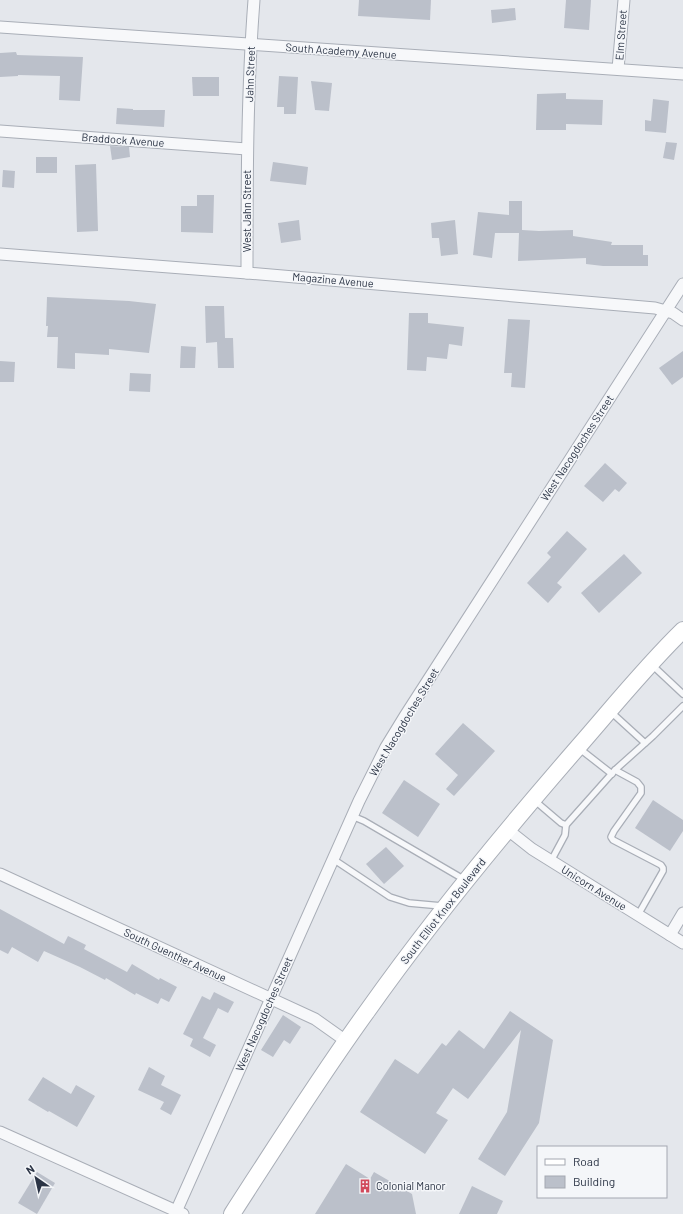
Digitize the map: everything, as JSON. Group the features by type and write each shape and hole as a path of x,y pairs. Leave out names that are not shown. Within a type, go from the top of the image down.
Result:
{"main road":[{"name":"South Elliot Knox Boulevard","path":"232,1214 346,1041 391,978 446,906 533,799 610,710 683,630"}],"street":[{"name":"Jahn Street","path":"247,149 254,0"},
{"name":"Elm Street","path":"618,69 624,0"},
{"name":"South Academy Avenue","path":"0,27 683,74"},
{"name":"Braddock Avenue","path":"0,131 247,149"},
{"name":"West Jahn Street","path":"247,149 247,273"},
{"name":"Magazine Avenue","path":"0,254 247,273 666,310"},
{"name":"West Nacogdoches Street","path":"178,1213 352,816 376,767 405,716 683,284"},
{"path":"666,310 683,320"},
{"name":"Unicorn Avenue","path":"508,830 532,849 683,942"},
{"name":"South Guenther Avenue","path":"0,874 322,1023 346,1041"},
{"path":"670,935 683,913"},
{"path":"0,1132 178,1213"}],"lane":[{"path":"651,664 683,694"},
{"path":"552,861 564,835 566,825 614,772 683,706"},
{"path":"610,710 645,743"},
{"path":"578,747 614,772 637,782 641,787 641,793 611,837 613,840 661,865 663,868 663,871 638,915"},
{"path":"533,799 561,823 566,825"},
{"path":"352,816 364,821 467,880"},
{"path":"333,859 390,897 410,903 446,906"}],"building":[{"path":"359,0 431,0 430,20 358,16"},
{"path":"566,0 591,0 589,30 564,28"},
{"path":"515,8 516,20 492,23 491,10"},
{"path":"16,52 17,55 83,57 80,101 59,100 60,76 18,75 0,77 0,53"},
{"path":"279,76 298,77 296,114 284,114 284,107 277,107"},
{"path":"192,77 219,77 219,96 193,96"},
{"path":"311,81 332,83 329,111 315,110"},
{"path":"566,93 566,99 603,100 602,125 566,124 566,130 536,130 537,94"},
{"path":"653,99 669,101 666,133 645,131 645,120 651,121"},
{"path":"117,108 133,110 165,110 164,127 116,124"},
{"path":"666,142 677,143 674,160 663,158"},
{"path":"110,146 129,147 130,157 112,160"},
{"path":"36,157 57,157 57,173 36,173"},
{"path":"273,162 308,167 306,185 270,181"},
{"path":"96,164 98,231 77,232 75,165"},
{"path":"3,170 15,171 14,188 2,187"},
{"path":"197,195 214,195 213,233 181,232 181,206 197,206"},
{"path":"509,201 522,201 522,230 573,230 573,236 612,242 611,245 643,245 643,255 648,255 648,266 603,266 586,264 586,258 518,261 519,233 495,233 492,258 473,255 478,212 509,215"},
{"path":"299,220 301,240 281,243 278,223"},
{"path":"455,220 458,254 441,256 439,238 432,238 431,223"},
{"path":"47,297 129,301 156,304 149,353 109,349 109,355 75,353 75,369 57,368 58,337 47,337"},
{"path":"205,306 224,306 225,338 233,338 234,368 218,368 217,342 206,343"},
{"path":"409,313 428,313 428,323 464,327 462,346 449,344 447,359 427,357 426,371 407,370"},
{"path":"508,319 530,320 525,388 511,387 512,373 504,373"},
{"path":"181,346 196,347 195,368 180,368"},
{"path":"683,351 683,377 672,385 659,368"},
{"path":"0,361 15,362 14,382 0,382"},
{"path":"130,373 151,374 150,392 129,391"},
{"path":"605,463 627,483 619,492 615,489 603,502 584,486"},
{"path":"567,531 587,549 557,583 562,587 548,603 527,583 551,557 547,553"},
{"path":"624,554 642,573 599,613 581,593"},
{"path":"463,723 495,751 454,796 446,789 458,775 435,754"},
{"path":"404,780 440,804 418,837 382,813"},
{"path":"653,800 683,820 683,831 670,851 635,828"},
{"path":"386,847 404,866 384,884 366,864"},
{"path":"0,909 64,944 68,936 86,945 84,949 127,972 132,964 159,980 160,978 177,987 169,1002 161,998 158,1004 136,993 135,995 106,978 105,980 44,951 38,962 12,947 8,954 0,950"},
{"path":"214,992 234,1002 228,1013 218,1008 203,1038 216,1045 210,1057 190,1046 193,1039 183,1034 202,996 210,1000"},
{"path":"510,1011 553,1040 539,1123 505,1176 478,1159 507,1112 521,1030 468,1099 453,1088 436,1113 448,1120 425,1154 360,1112 395,1059 418,1074 442,1043 446,1046 459,1030 484,1049"},
{"path":"283,1015 301,1027 290,1044 284,1040 273,1057 261,1050"},
{"path":"149,1067 165,1076 161,1085 181,1095 171,1115 160,1109 164,1102 138,1090"},
{"path":"43,1077 71,1094 76,1085 95,1096 77,1127 28,1100"},
{"name":"Colonial Manor","path":"346,1164 370,1179 374,1172 412,1194 416,1214 315,1214"},
{"path":"37,1172 55,1183 37,1214 18,1203"},
{"path":"472,1186 503,1201 497,1214 459,1214"}],"place":[{"name":"Colonial Manor","path":"365,1186"}]}
